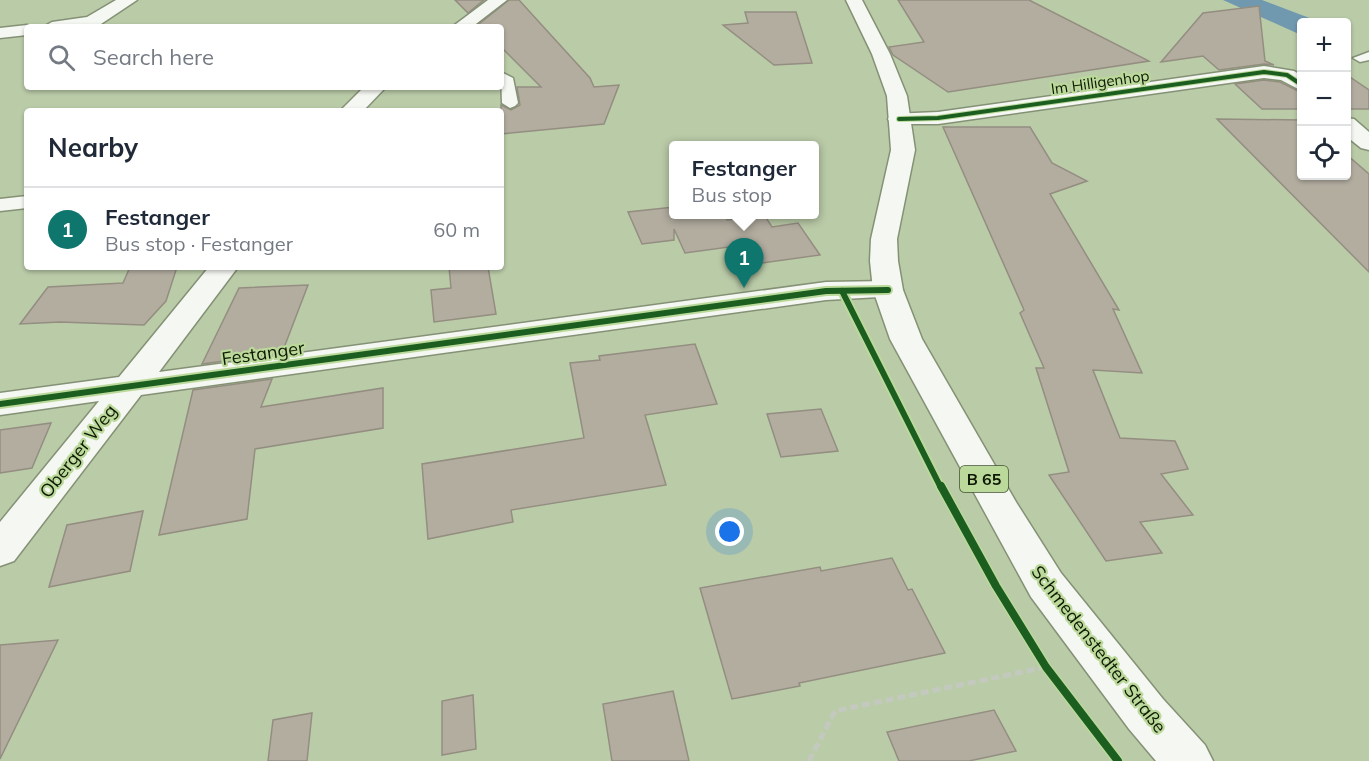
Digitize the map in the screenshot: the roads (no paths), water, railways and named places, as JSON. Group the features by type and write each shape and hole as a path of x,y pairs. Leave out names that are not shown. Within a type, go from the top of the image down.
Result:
{"street":[{"path":"94,24 129,0"},
{"path":"465,24 499,0"},
{"name":"Schmedenstedter Straße","path":"854,0 892,77 897,96 903,150 884,239 888,290 906,339 1002,512 1046,585 1146,714 1188,761"},
{"path":"0,33 24,30"},
{"name":"Im Hilligenhop","path":"899,118 938,118 1264,72 1287,75 1297,82"},
{"path":"354,108 373,90"},
{"path":"1349,126 1369,143"},
{"name":"Oberger Weg","path":"0,550 222,270"},
{"name":"Festanger","path":"0,404 826,291 888,290"}],"lane":[{"path":"504,77 507,78 510,103"},
{"path":"0,205 24,202"}],"water":[{"path":"1223,0 1262,0 1309,18 1297,18 1297,33"}],"place":[{"name":"Festanger","path":"744,288"}]}
